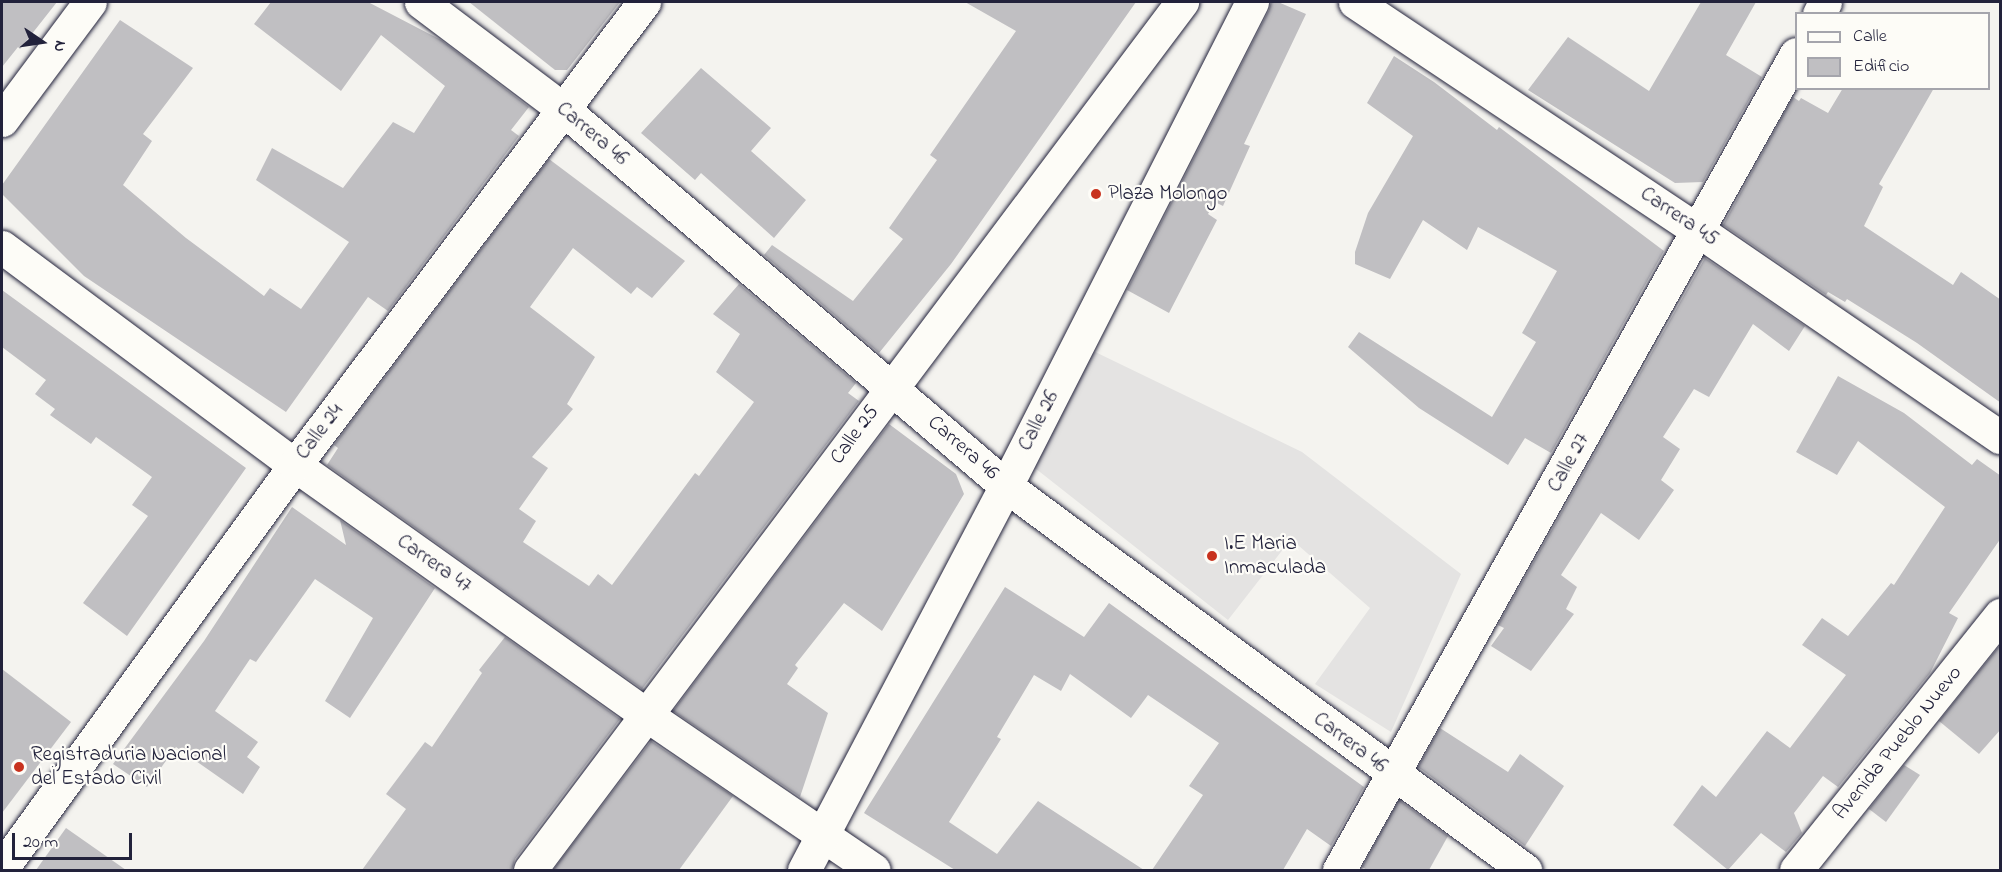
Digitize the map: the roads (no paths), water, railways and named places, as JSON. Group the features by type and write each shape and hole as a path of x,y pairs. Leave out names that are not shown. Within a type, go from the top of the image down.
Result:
{"street":[{"path":"2,120 90,2"},
{"name":"Carrera 46","path":"421,2 563,109 892,386 1006,486 1393,775 1525,870"},
{"name":"Calle 24","path":"6,866 295,465 644,2"},
{"name":"Calle 25","path":"530,870 648,716 892,386 1182,2"},
{"name":"Calle 26","path":"804,870 1006,486 1252,2"},
{"name":"Carrera 45","path":"1355,2 1699,231 2001,437"},
{"name":"Calle 27","path":"1339,870 1795,58"},
{"name":"Carrera 47","path":"2,247 295,465 648,716 874,870"},
{"name":"Avenida Pueblo Nuevo","path":"1796,870 2001,615"}],"place":[{"name":"Plaza Molongo","path":"1096,194"},
{"name":"I.E Maria Inmaculada","path":"1212,556"},
{"name":"Registraduria Nacional del Estado Civil","path":"19,767"}]}
